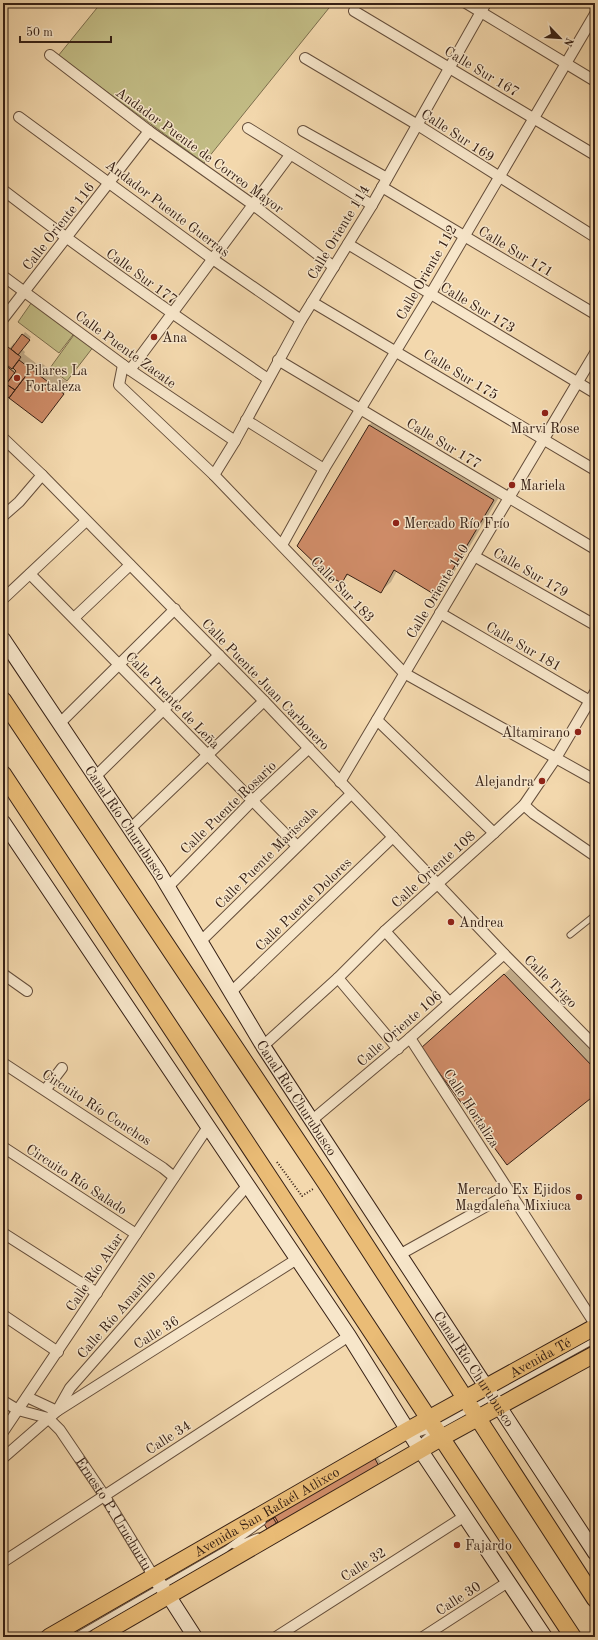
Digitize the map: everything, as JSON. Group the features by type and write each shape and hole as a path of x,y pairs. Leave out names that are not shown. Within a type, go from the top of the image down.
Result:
{"main road":[{"name":"Canal Río Churubusco","path":"3,700 324,1182 470,1409 595,1599"},
{"path":"3,774 573,1637"},
{"name":"Avenida Té","path":"491,1397 595,1327"},
{"name":"Avenida Té","path":"491,1397 595,1354"},
{"name":"Avenida San Rafaél Atlixco","path":"50,1637 161,1586 413,1440 491,1397"},
{"name":"Avenida San Rafaél Atlixco","path":"97,1637 161,1586 413,1440 491,1397"}],"street":[{"path":"466,3 484,7 595,81"},
{"name":"Calle Oriente 114","path":"214,475 235,441 301,320 372,205 416,124 484,7"},
{"name":"Calle Sur 167","path":"354,11 595,156"},
{"name":"Calle Oriente 112","path":"282,545 324,469 361,410 566,63 593,21"},
{"name":"Andador Puente de Correo Mayor","path":"50,55 149,131 252,204 334,267"},
{"name":"Calle Sur 169","path":"305,58 416,124 595,237"},
{"name":"Andador Puente Guerras","path":"19,117 110,182 214,260 301,320"},
{"path":"248,128 372,205"},
{"name":"Calle Oriente 116","path":"3,319 149,131"},
{"name":"Calle Sur 171","path":"304,131 464,236 595,314"},
{"path":"127,368 173,315 214,260 252,204 290,155"},
{"name":"Calle Sur 177","path":"3,190 66,238 173,315 268,379"},
{"name":"Calle Sur 173","path":"348,244 595,393"},
{"name":"Calle Puente Zacate","path":"3,276 127,368 235,441"},
{"name":"Calle Sur 175","path":"312,302 595,470"},
{"name":"Calle Oriente 110","path":"340,782 595,353"},
{"name":"Calle Sur 177","path":"278,360 508,499 595,549"},
{"name":"Calle Sur 183","path":"127,368 119,385 214,475 404,673 595,780"},
{"path":"246,420 324,469"},
{"name":"Calle Puente Juan Carbonero","path":"3,438 42,475 264,701 504,954"},
{"path":"3,516 19,502 42,475"},
{"path":"3,599 86,521"},
{"name":"Calle Sur 179","path":"474,556 595,625"},
{"path":"74,618 130,564"},
{"name":"Calle Puente de Leña","path":"30,574 297,846"},
{"path":"59,724 175,610"},
{"name":"Calle Sur 181","path":"440,613 593,699"},
{"name":"Canal Río Churubusco","path":"3,639 168,887 263,1046 311,1121 491,1397 595,1553"},
{"path":"95,777 219,655"},
{"name":"Calle Oriente 108","path":"263,1046 338,978 385,931 524,804 556,758 593,699"},
{"path":"130,829 264,701"},
{"path":"377,720 494,833"},
{"name":"Calle Puente Rosario","path":"168,887 252,801 309,748"},
{"name":"Calle Puente Mariscala","path":"201,941 351,794"},
{"path":"524,804 534,814 595,856"},
{"path":"3,822 349,1336 413,1440 465,1516 544,1637"},
{"name":"Calle Puente Dolores","path":"231,992 393,836"},
{"path":"385,931 449,1002"},
{"name":"Calle Oriente 106","path":"311,1121 398,1049 504,954"},
{"name":"Calle Trigo","path":"504,954 595,1046"},
{"path":"3,974 27,991"},
{"path":"338,978 398,1049"},
{"name":"Calle Hortaliza","path":"410,1038 595,1324"},
{"name":"Circuito Río Conchos","path":"3,1063 164,1168 174,1177"},
{"path":"46,1090 62,1068"},
{"name":"Calle Río Altar","path":"3,1432 98,1294 136,1234 208,1127"},
{"name":"Circuito Río Salado","path":"3,1147 136,1234"},
{"name":"Calle Río Amarillo","path":"3,1458 57,1411 70,1388 248,1185"},
{"path":"399,1255 510,1193"},
{"path":"3,1233 98,1294"},
{"name":"Calle 36","path":"57,1411 297,1259"},
{"path":"3,1315 58,1352"},
{"name":"Calle 34","path":"3,1562 349,1336"},
{"path":"27,1397 57,1411"},
{"path":"3,1401 18,1410 48,1418"},
{"name":"Ernesto P. Uruchurtu","path":"48,1418 60,1430 104,1495 195,1637"},
{"name":"Calle 32","path":"276,1637 465,1516"},
{"name":"Calle 30","path":"423,1637 508,1582"}],"lane":[{"path":"570,935 595,915"},
{"path":"491,1397 595,1340"},
{"path":"226,1549 266,1532 413,1440"},
{"path":"74,1637 226,1549 267,1520"}],"path":[{"path":"274,1158 302,1196 324,1182"}],"shaded area":[{"path":"101,3 333,3 204,163 58,56"},
{"path":"34,299 76,331 59,353 18,322"},
{"path":"76,332 94,346 67,381 50,368"}],"building":[{"path":"22,334 30,340 18,355 11,349"},
{"path":"8,347 21,357 12,369 3,362 3,354"},
{"name":"Pilares La Fortaleza","path":"19,360 31,369 15,390 6,384 16,371 13,368"},
{"path":"3,363 15,373 3,388"},
{"path":"31,369 64,394 42,423 9,398"},
{"path":"6,384 15,390 9,398 3,393 3,388"},
{"name":"Mercado Río Frío","path":"369,425 494,500 437,596 394,570 381,593 347,574 342,583 328,576 297,546"},
{"path":"504,974 595,1069 595,1095 507,1165 421,1048"},
{"path":"374,1457 380,1468 278,1526 272,1516"},
{"path":"275,1517 278,1522 267,1529 264,1524"}],"place":[{"name":"Ana","path":"154,337"},
{"name":"Pilares La Fortaleza","path":"17,378"},
{"name":"Marvi Rose","path":"545,413"},
{"name":"Mariela","path":"512,485"},
{"name":"Mercado Río Frío","path":"396,523"},
{"name":"Altamirano","path":"578,732"},
{"name":"Alejandra","path":"542,781"},
{"name":"Andrea","path":"451,922"},
{"name":"Mercado Ex Ejidos Magdalena Mixiuca","path":"579,1197"},
{"name":"Fajardo","path":"457,1545"}]}
